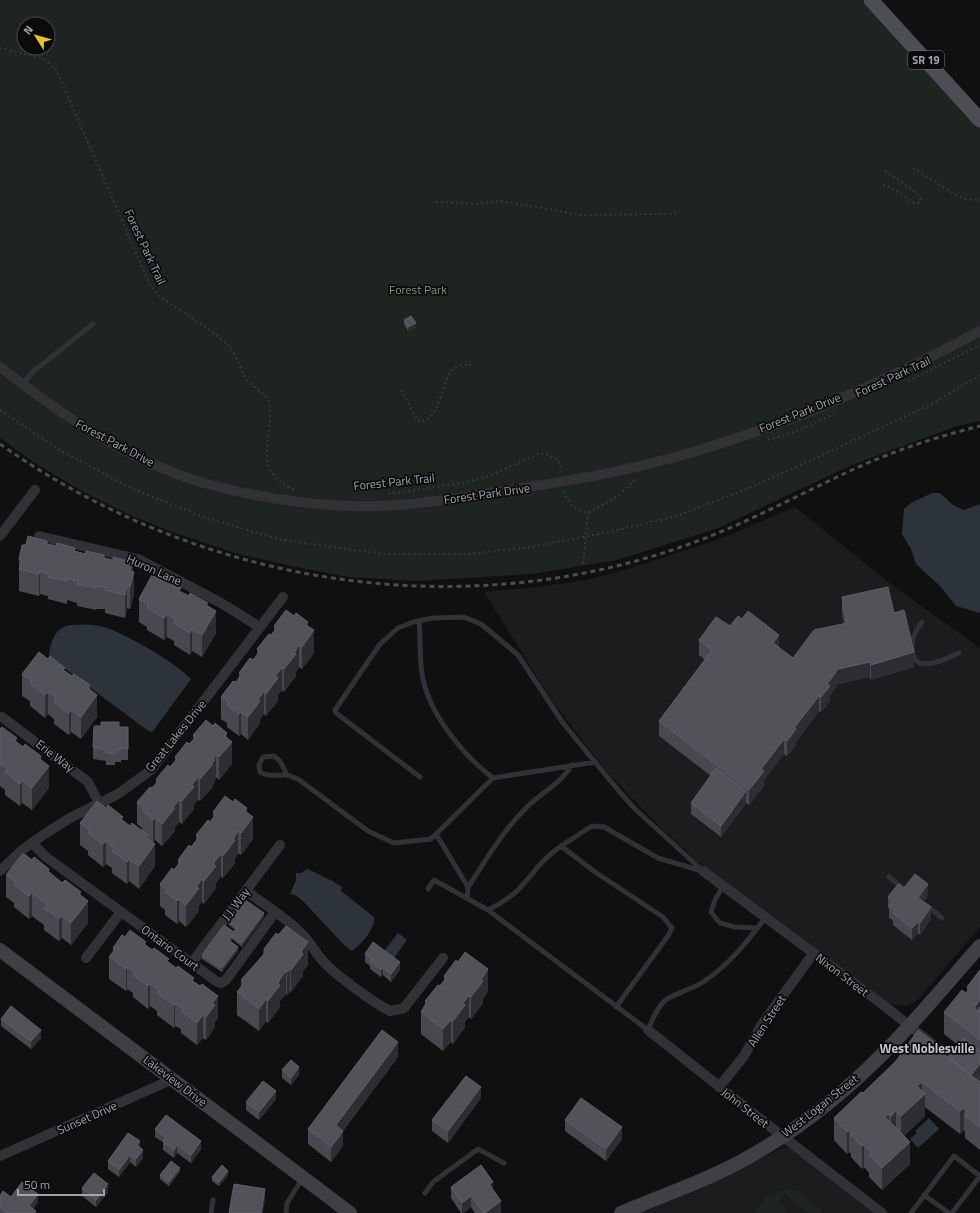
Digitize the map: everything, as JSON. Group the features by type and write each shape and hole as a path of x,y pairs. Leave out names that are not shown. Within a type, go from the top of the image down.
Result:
{"main road":[{"name":"SR 19","path":"871,0 980,120"}],"street":[{"name":"Forest Park Drive","path":"0,367 73,421 133,456 203,483 242,492 319,503 354,506 393,506 563,482 644,465 758,430 888,377 980,332"},
{"path":"0,536 35,490"},
{"name":"Huron Lane","path":"39,536 138,559 221,603 260,627"},
{"name":"Great Lakes Drive","path":"0,871 32,843 70,818 118,794 151,770 283,597"},
{"name":"Erie Way","path":"2,717 82,777 93,789 99,804"},
{"name":"Ontario Court","path":"32,843 46,857 191,964 221,983 226,980 275,912"},
{"name":"J.J. Way","path":"191,964 280,846"},
{"name":"Nixon Street","path":"703,871 909,1026 980,1082"},
{"path":"246,891 302,933 332,970 368,998 390,1011 404,1008 443,958"},
{"path":"86,958 121,912"},
{"name":"West Logan Street","path":"621,1213 727,1169 782,1136 839,1094 863,1073 909,1026 980,946"},
{"name":"Lakeview Drive","path":"0,950 350,1213"},
{"name":"Allen Street","path":"719,1087 744,1056 762,1024 813,954"},
{"name":"John Street","path":"648,1030 882,1213"},
{"name":"Sunset Drive","path":"0,1156 173,1079"}],"lane":[{"path":"22,384 35,370 93,324"},
{"path":"420,777 336,713 335,710 380,644 398,628 433,618 464,618 481,624 496,635 518,655 563,723 594,762 635,809 703,871"},
{"path":"419,621 422,674 427,692 440,718 455,742 481,769 493,778"},
{"path":"922,622 911,642 914,658 917,662 921,664 938,661 959,653"},
{"path":"287,775 280,761 274,756 263,757 259,765 260,772 267,776 278,777 287,775 298,779 368,830 394,843 431,839 493,778 594,762"},
{"path":"467,898 468,887 510,825 526,808 566,776 572,765"},
{"path":"488,910 505,901 514,893 546,856 592,826 604,827 658,858 703,871"},
{"path":"436,834 468,887"},
{"path":"561,846 595,872 663,917 672,928 668,936 616,1007"},
{"path":"889,877 909,893"},
{"path":"428,889 434,880 488,910 648,1030 655,1014 666,1000 704,982 738,953 765,918"},
{"path":"723,886 715,900 711,912 720,923 735,927 758,928"},
{"path":"923,903 942,918"},
{"path":"425,1193 433,1182 478,1149 504,1163"},
{"path":"911,1213 954,1156 980,1176 952,1213"},
{"path":"286,1213 287,1203 303,1178"},
{"path":"924,1195 949,1213"},
{"path":"211,1213 213,1200"}],"path":[{"name":"Forest Park Trail","path":"0,48 44,59 56,69 150,285 158,295 228,345 237,357 247,380 263,393 269,403 270,424 266,449 268,466 282,482 295,490"},
{"path":"914,168 954,194 965,198 980,200"},
{"path":"883,185 891,187 914,203 918,203 921,200 918,194 884,170"},
{"path":"436,202 478,204 502,201 581,215 667,214 680,212"},
{"name":"Forest Park Trail","path":"905,382 980,345"},
{"path":"401,390 416,419 420,422 424,422 433,414 452,371 458,366 471,364"},
{"path":"761,442 792,433 834,414"},
{"name":"Forest Park Trail","path":"385,494 469,481 489,476 540,453 549,455 559,461 567,499 571,505 588,513"},
{"path":"582,564 588,513 618,496 638,477"}],"shaded area":[{"path":"932,493 940,493 953,505 964,510 980,504 980,613 956,606 941,587 916,564 911,549 902,534 904,509 911,503"},
{"path":"795,507 887,581 980,648 980,927 916,1002 905,1006 884,1002 712,875 659,826 606,771 550,698 484,592 587,580 631,568 720,539"},
{"path":"71,625 96,625 125,636 162,657 184,672 191,679 153,731 151,732 147,730 57,663 49,655 55,636 61,629"},
{"path":"307,869 340,885 342,887 341,891 374,917 373,926 370,931 360,945 352,951 344,945 302,900 295,895 290,894 296,880 296,873 301,873"},
{"path":"398,933 407,940 394,958 384,951"},
{"path":"929,1118 939,1129 918,1148 910,1139 917,1133 915,1131"},
{"path":"784,1147 791,1149 874,1213 639,1213 711,1182"}],"green space":[{"name":"Forest Park","path":"0,0 868,0 980,123 980,421 957,426 852,465 718,528 617,560 532,574 419,581 348,577 238,554 175,533 130,515 89,495 38,465 0,438"},
{"path":"786,1189 795,1190 822,1211 820,1213 809,1213 785,1194 779,1202 786,1208 783,1213 754,1213 766,1197"}],"building":[{"path":"411,316 416,323 408,327 404,320"},
{"path":"28,536 47,541 47,544 56,546 57,543 75,548 74,551 85,554 86,551 104,555 104,558 113,560 113,557 133,562 130,571 134,572 130,587 127,586 125,595 105,590 106,587 96,586 96,588 77,584 78,581 67,578 67,581 48,577 49,574 40,571 39,574 19,569 22,560 19,559 22,545 26,545"},
{"path":"152,575 163,581 164,579 181,588 179,591 189,596 190,593 208,603 206,605 216,611 202,635 192,629 190,633 174,623 176,620 167,614 164,618 147,608 149,605 139,599"},
{"path":"888,587 894,613 904,610 914,652 871,665 870,662 838,669 827,684 830,686 821,697 819,696 794,728 796,729 787,741 784,739 761,769 764,771 749,790 659,721 712,650 699,640 716,617 730,626 738,616 742,619 748,611 779,635 773,643 793,658 814,630 847,623 842,597"},
{"path":"286,610 294,616 296,613 308,622 306,625 314,630 302,647 299,645 294,653 296,654 284,669 282,668 275,676 278,678 266,694 264,692 258,699 260,701 248,717 241,712 239,714 227,705 229,702 221,697 233,681 236,682 241,675 239,673 250,658 253,660 260,651 257,649 269,634 271,635 277,628 274,626"},
{"path":"39,652 48,659 50,656 65,668 63,670 72,676 74,674 90,685 88,688 97,695 81,717 71,710 69,713 54,702 56,698 48,692 45,695 30,683 32,681 22,674"},
{"path":"206,720 213,726 215,723 227,733 225,736 232,742 219,757 216,755 213,759 215,760 211,763 213,764 200,779 198,777 192,785 194,787 182,801 179,800 173,807 175,808 162,824 155,818 153,820 142,810 144,808 137,802 150,787 152,788 158,781 156,779 168,765 170,767 177,759 175,757 187,742 189,744 196,737 193,735"},
{"path":"101,722 119,722 119,727 128,727 128,749 121,748 121,750 115,750 115,754 106,753 106,750 93,747 94,726 101,726"},
{"path":"2,727 17,738 15,741 23,747 25,744 41,756 40,759 49,766 32,788 22,780 20,784 5,772 8,769 0,764 0,729"},
{"path":"716,768 746,791 721,826 691,803"},
{"path":"225,796 233,802 235,799 247,808 245,811 253,817 241,833 238,831 233,839 235,840 223,856 221,854 213,864 216,866 204,881 202,879 196,887 199,888 186,905 179,899 177,901 165,892 167,890 160,884 172,868 174,870 180,862 178,860 189,845 191,847 199,837 196,835 208,820 210,822 216,814 213,812"},
{"path":"97,801 106,808 108,805 123,817 121,819 130,826 132,823 148,835 146,837 155,844 139,866 129,859 127,862 112,851 114,848 106,841 103,844 88,833 90,830 80,823"},
{"path":"23,853 32,860 34,857 49,869 48,871 62,883 65,880 81,892 79,894 88,901 71,923 62,916 59,919 44,908 47,904 32,893 29,896 14,884 16,882 6,875"},
{"path":"915,874 928,884 918,898 931,907 920,923 918,922 912,928 893,913 895,911 889,906 893,901 888,897 898,884 904,888"},
{"path":"244,899 264,913 242,943 232,936 229,940 238,947 222,968 202,955 224,925 234,932 237,928 228,921"},
{"path":"286,926 308,942 301,952 303,954 291,970 286,971 280,979 278,984 280,985 268,1001 266,999 259,1009 237,992 244,983 241,980 264,954 264,949 276,933 278,935"},
{"path":"130,930 146,942 144,944 152,950 154,948 169,959 167,961 176,968 178,966 194,978 192,981 200,986 202,984 218,996 212,1003 215,1005 206,1017 203,1015 197,1023 181,1011 183,1008 175,1004 174,1005 157,993 159,990 150,984 148,986 133,975 135,972 127,967 126,969 109,957 122,935 125,937"},
{"path":"373,942 400,962 391,974 383,968 381,970 370,961 372,959 365,954"},
{"path":"465,952 488,969 481,980 483,981 471,997 469,995 463,1003 465,1005 453,1021 451,1020 443,1029 421,1012 427,1002 425,1001 438,985 440,986 446,978 444,976 456,960 458,962"},
{"path":"980,970 980,1000 974,1008 980,1013 980,1040 944,1012 962,990 966,993 969,989 967,987"},
{"path":"11,1006 41,1030 31,1041 1,1019"},
{"path":"382,1030 398,1042 336,1125 343,1131 331,1147 308,1129"},
{"path":"918,1030 934,1042 931,1045 980,1082 980,1127 965,1116 968,1112 964,1108 960,1111 922,1082 917,1086 925,1094 901,1116 896,1111 891,1116 889,1114 885,1117 910,1142 882,1168 869,1155 871,1152 864,1145 862,1146 851,1135 852,1133 849,1130 847,1132 834,1118 861,1092 863,1093 896,1061"},
{"path":"963,1038 980,1051 980,1064 971,1075 948,1057"},
{"path":"291,1060 299,1067 291,1078 282,1070"},
{"path":"466,1076 481,1087 448,1131 432,1120"},
{"path":"263,1081 276,1091 259,1112 246,1102"},
{"path":"581,1098 622,1127 606,1149 565,1120"},
{"path":"166,1115 201,1141 191,1155 177,1145 174,1150 163,1142 166,1137 155,1129"},
{"path":"128,1133 140,1141 137,1145 143,1150 136,1159 130,1155 119,1170 108,1161"},
{"path":"171,1161 180,1168 169,1182 160,1175"},
{"path":"222,1165 228,1171 219,1182 212,1177"},
{"path":"481,1165 493,1182 489,1184 501,1201 485,1213 471,1196 462,1203 451,1187"},
{"path":"94,1173 108,1184 96,1200 82,1188"},
{"path":"22,1182 38,1194 29,1206 36,1211 34,1213 8,1213 0,1207 0,1196 3,1191 11,1197"},
{"path":"234,1184 265,1189 261,1213 229,1213"}],"railway":[{"path":"0,444 78,493 161,531 247,560 336,578 426,586 517,583 607,568 695,542 755,517 852,470 883,457 931,440 980,426"}],"district":[{"name":"West Noblesville","path":"927,1048"}]}
